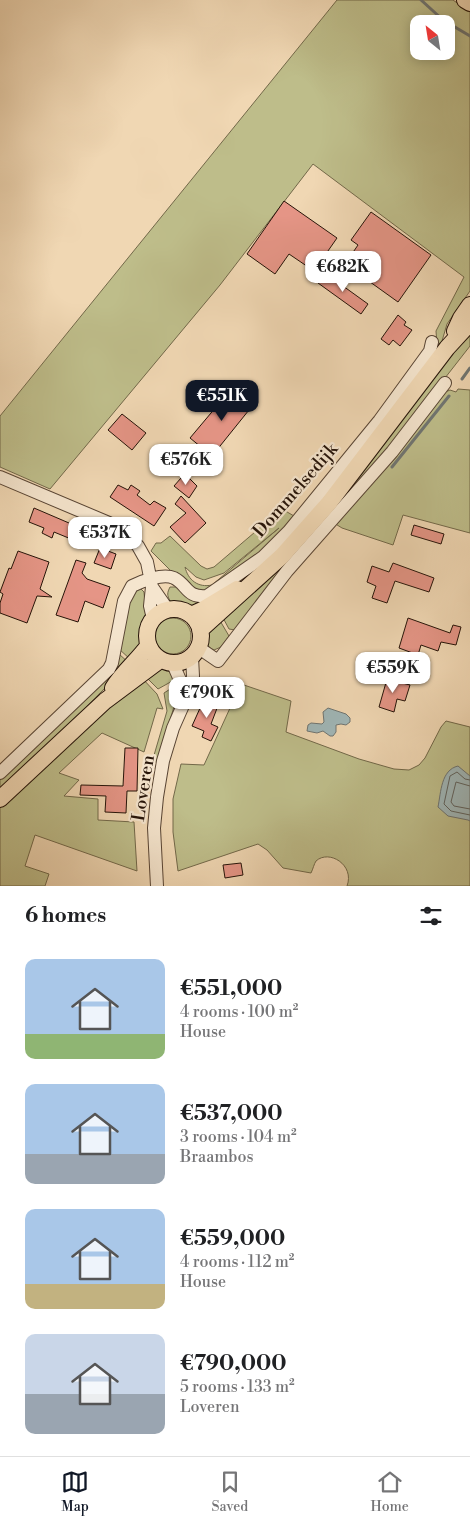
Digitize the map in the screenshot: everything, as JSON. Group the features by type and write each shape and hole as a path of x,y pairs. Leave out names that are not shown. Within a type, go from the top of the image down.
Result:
{"main road":[{"path":"465,0 470,3"},
{"name":"Dommelsedijk","path":"447,348 461,318 470,305"},
{"name":"Dommelsedijk","path":"200,630 236,600 252,582 282,556 329,504 447,348 470,323"},
{"name":"Dommelsedijk","path":"191,615 252,582"},
{"path":"177,609 191,615 197,622 201,636 195,652 180,663 167,662 151,652 148,646 147,632 153,619 159,613 177,609"},
{"path":"105,701 117,681 148,646"},
{"path":"0,799 105,701 167,662"}],"street":[{"name":"Dommelsedijk","path":"151,583 164,576 174,578 192,594 207,596 263,557 316,500 379,421 430,351 432,342"},
{"path":"195,652 218,661 287,571 392,452 445,383"},
{"path":"0,477 109,523 126,533 145,556 151,583 150,606 153,619"},
{"path":"151,583 168,610"},
{"path":"0,773 109,669 112,663 124,601 128,591 135,585 151,583"},
{"name":"Loveren","path":"157,886 154,835 157,797 173,728 184,699 192,685 195,652"},
{"path":"167,662 180,680 184,699"}],"shaded area":[{"path":"337,0 453,0 470,12 470,291 447,324 442,341 412,387 307,520 267,561 212,600 210,597 231,584 264,558 290,533 320,499 410,385 437,345 436,331 464,277 313,164 220,285 50,489 0,467 0,416"},
{"path":"470,330 470,346 420,410 235,630 229,629 222,616"},
{"path":"458,389 470,390 470,533 403,515 393,545 342,528 334,523 443,393 450,390 456,392"},
{"path":"282,509 294,516 272,544 211,591 191,591 151,551 156,543 161,543 170,536 201,566 207,569 214,567","holes":["279,528 212,585 207,586 194,582 186,572 185,567 196,577 204,580 224,573"]},
{"path":"170,587 176,587 206,598 192,608 170,601 168,591"},
{"path":"140,588 144,592 146,615 141,632 140,646 131,660 118,648 129,593"},
{"path":"173,618 185,624 191,636 185,648 173,654 161,648 155,636 161,624"},
{"path":"219,619 229,636 221,647 214,650 209,647 206,639"},
{"path":"119,654 129,663 74,720 0,790 0,775"},
{"path":"161,668 169,671 176,679 158,689 144,675"},
{"path":"141,677 157,694 163,709 157,708 144,752 102,733 59,773 79,780 64,796 98,799 98,820 134,822 137,871 35,835 25,866 49,874 45,886 0,886 0,807"},
{"path":"178,684 177,697 157,762 152,762 167,711 164,693"},
{"path":"241,684 291,701 286,732 359,759 394,769 409,770 419,765 446,721 470,727 470,886 347,886 347,872 344,866 334,858 321,858 316,861 311,873 283,868 267,850 258,844 178,871 173,832 173,799 181,764 204,765"}],"water":[{"path":"328,708 346,714 350,718 350,722 346,725 336,725 336,732 333,736 323,731 317,733 307,731 308,725 311,723 322,724 324,722 323,712"},
{"path":"458,766 470,776 470,821 448,816 438,807 445,777 452,768"}],"building":[{"path":"284,201 337,238 314,271 289,254 275,274 247,254"},
{"path":"371,212 431,255 398,302 345,264 358,245 351,240"},
{"path":"325,273 368,304 361,314 318,283"},
{"path":"398,315 406,322 404,325 412,330 400,346 393,340 389,345 381,339"},
{"path":"232,388 253,405 212,456 190,438"},
{"path":"122,414 146,433 132,450 108,430"},
{"path":"186,475 197,486 189,498 174,486"},
{"path":"118,485 128,490 131,485 140,491 137,495 150,505 154,501 166,508 154,526 110,497"},
{"path":"181,496 206,523 185,543 170,527 186,513 175,504"},
{"path":"34,508 76,526 71,539 54,532 52,538 42,533 44,528 29,522"},
{"path":"414,525 444,534 441,544 411,535"},
{"path":"100,548 116,554 111,569 94,563"},
{"path":"18,551 49,562 40,589 52,597 37,596 27,623 0,613 0,603 3,594 0,592"},
{"path":"76,560 86,563 82,573 87,579 110,587 103,608 85,601 78,622 56,615"},
{"path":"393,563 434,578 429,592 395,581 387,603 372,598 376,586 367,582 372,566 389,572"},
{"path":"408,618 450,633 453,625 461,627 456,645 441,642 438,651 421,645 418,655 399,648"},
{"path":"387,679 410,685 405,701 397,699 394,712 379,707"},
{"path":"205,697 219,703 211,724 218,727 211,741 202,737 204,731 192,726"},
{"path":"125,748 138,748 137,791 127,791 126,813 105,812 106,796 80,795 81,785 123,786"},
{"path":"241,863 243,875 225,878 223,865"}],"waterway":[{"path":"421,0 443,20 470,36"},
{"path":"462,379 470,368"},
{"path":"392,467 449,396"}]}
